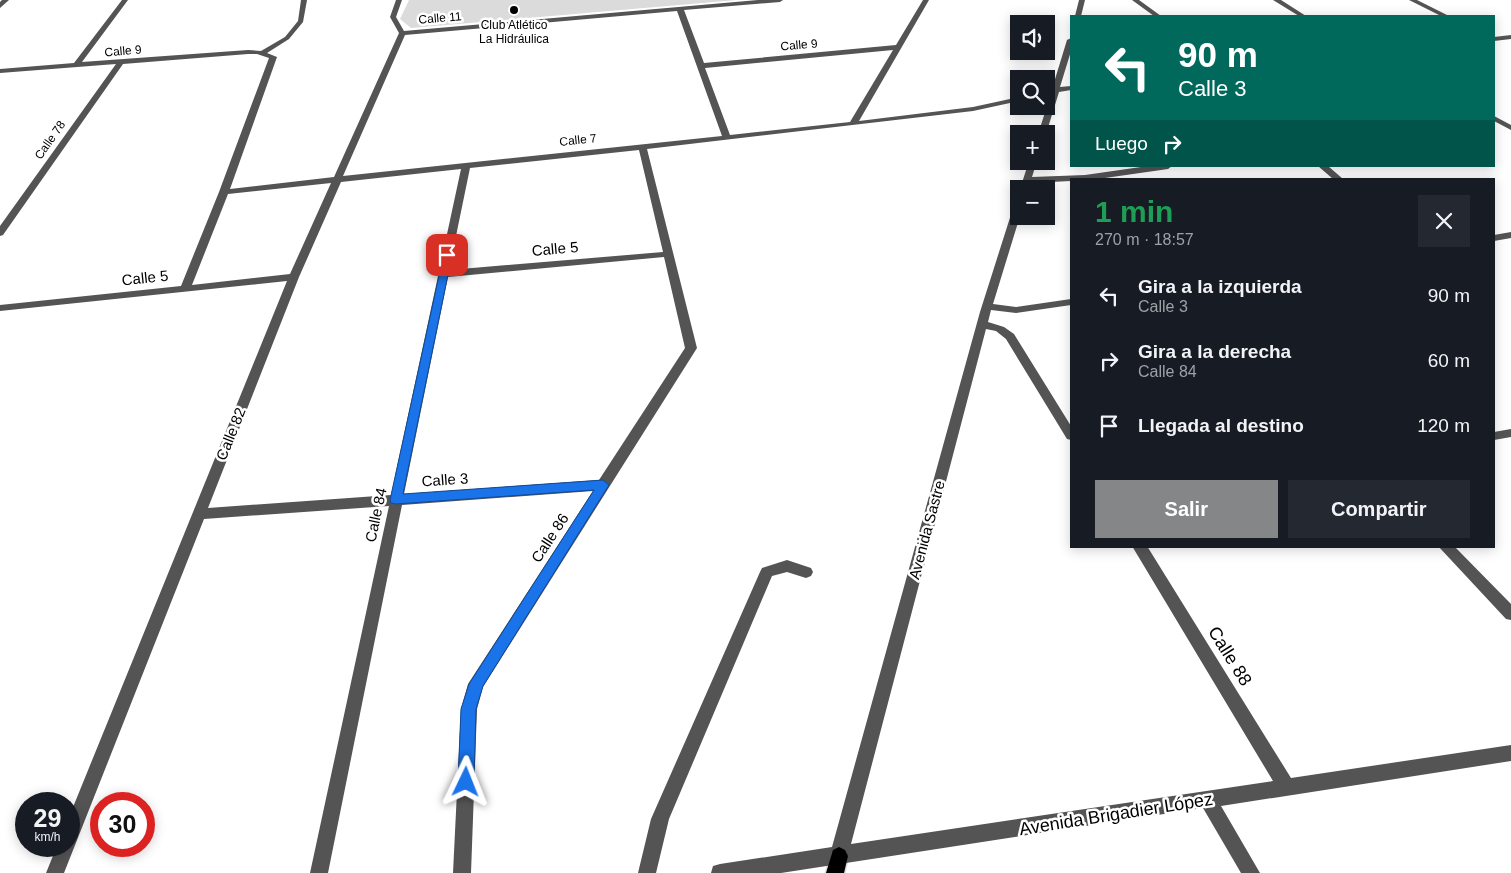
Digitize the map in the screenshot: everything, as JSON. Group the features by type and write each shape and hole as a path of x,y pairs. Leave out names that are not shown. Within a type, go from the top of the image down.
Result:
{"street":[{"path":"0,6 3,0"},
{"path":"76,66 125,0"},
{"path":"262,53 287,38 301,21 304,0"},
{"path":"399,0 392,14 392,19 402,33"},
{"name":"Calle 11","path":"402,33 780,0"},
{"path":"853,124 926,0"},
{"path":"1078,15 1082,0"},
{"path":"1135,0 1157,15"},
{"path":"1276,0 1301,15"},
{"path":"1412,0 1444,15"},
{"path":"680,9 727,137"},
{"name":"Calle 82","path":"80,811 294,277 402,33"},
{"path":"1495,39 1511,37"},
{"path":"1045,125 1070,44"},
{"name":"Calle 9","path":"700,66 900,46"},
{"name":"Calle 9","path":"0,72 248,52 262,53"},
{"path":"185,288 224,192 273,57 262,53"},
{"name":"Calle 78","path":"0,233 121,62"},
{"path":"1057,90 1070,88"},
{"name":"Calle 7","path":"224,192 853,124 973,109 1010,101"},
{"path":"1502,123 1511,128"},
{"name":"Calle 86","path":"462,873 469,709 476,684 691,348 642,146"},
{"name":"Calle 84","path":"320,873 466,165"},
{"path":"1086,178 1161,167"},
{"path":"1323,167 1338,178"},
{"path":"1055,181 1070,180"},
{"name":"Avenida Sastre","path":"837,864 982,324 1013,225"},
{"path":"1495,238 1511,236"},
{"name":"Calle 5","path":"443,274 669,254"},
{"name":"Calle 5","path":"0,308 294,277"},
{"path":"987,306 1016,310 1070,302"},
{"path":"982,324 1000,329 1010,337 1070,434"},
{"path":"1495,436 1511,433"},
{"name":"Calle 3","path":"198,514 603,485"},
{"name":"Calle 88","path":"1140,548 1287,787"},
{"path":"1447,548 1511,614"},
{"path":"647,873 660,819 767,572 787,566 806,572"},
{"name":"Avenida Brigadier López","path":"720,873 837,864 1208,800 1511,753"},
{"path":"1208,800 1251,873"},
{"path":"55,873 62,857"}],"shaded area":[{"name":"Club Atlético La Hidráulica","path":"409,0 737,0 411,28 400,19"}],"place":[{"name":"Club Atlético La Hidráulica","path":"514,10"}],"route":[{"path":"447,255 396,500 603,485 476,684 469,709 466,782"}]}
